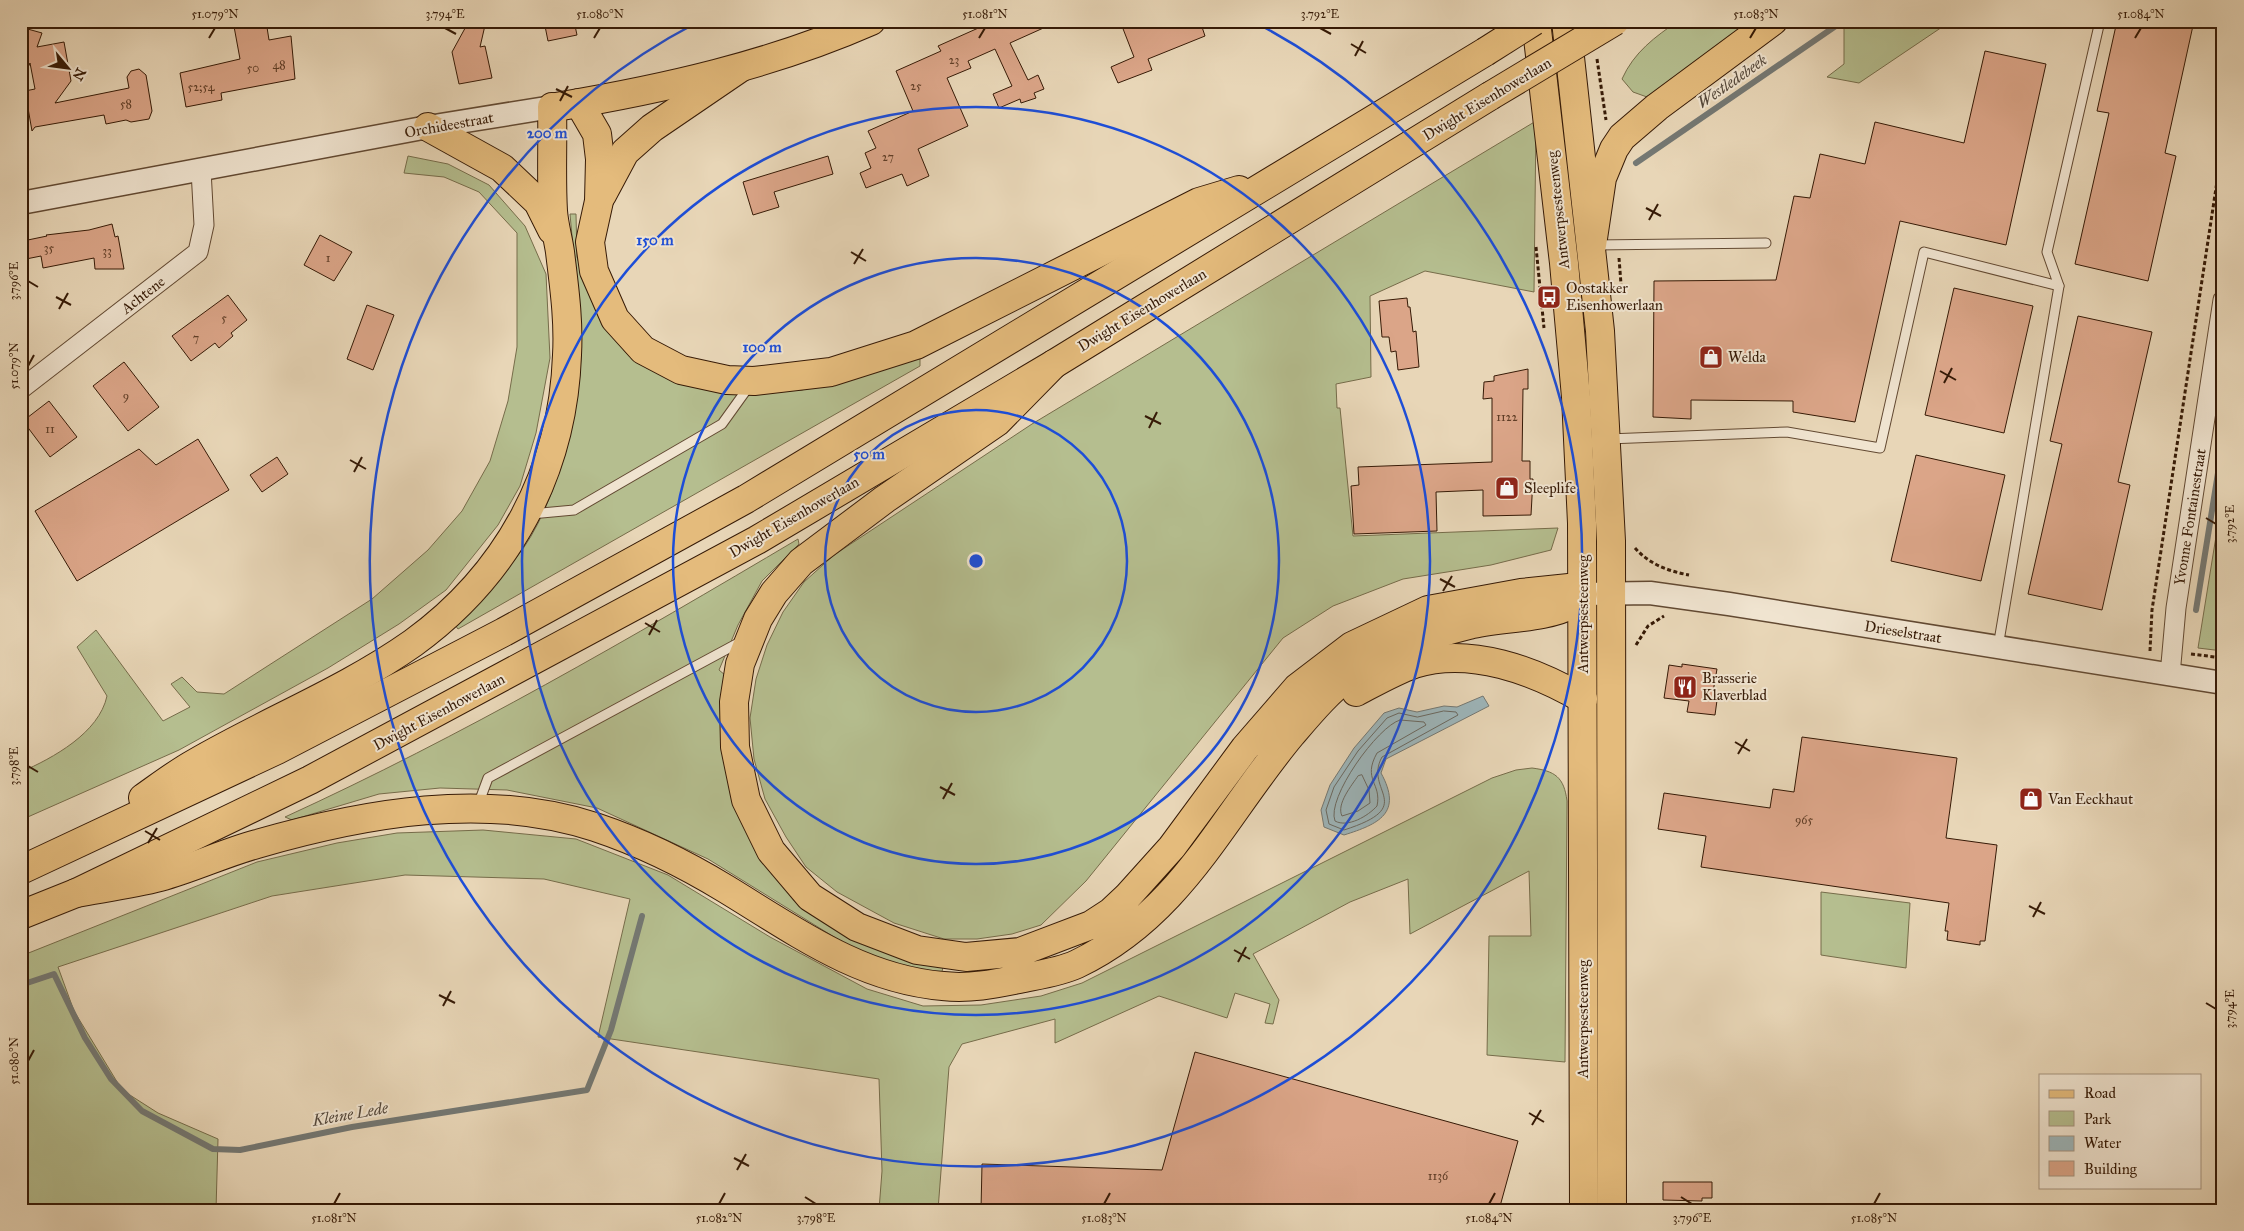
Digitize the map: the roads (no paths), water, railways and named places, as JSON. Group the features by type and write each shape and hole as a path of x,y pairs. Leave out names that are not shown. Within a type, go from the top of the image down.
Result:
{"main road":[{"name":"Orchideestraat","path":"552,107 579,103 740,68 820,43 870,21"},
{"path":"21,870 277,750 504,632 746,499 1283,176 1535,21"},
{"name":"Antwerpsesteenweg","path":"1535,21 1564,263 1576,397 1582,532 1584,1210"},
{"name":"Antwerpsesteenweg","path":"1566,21 1592,245 1607,439 1611,594 1612,1210"},
{"name":"Dwight Eisenhowerlaan","path":"21,915 76,893 310,780 757,540 1054,364 1490,96 1616,21"},
{"path":"1592,245 1602,178 1614,149 1622,137 1657,107 1773,21"},
{"path":"599,201 625,152 652,128 740,68"},
{"path":"579,103 597,134 600,159 599,201 590,242 594,271 615,320 643,350 682,370 727,380 754,380 831,372 916,345 1199,202 1283,176"},
{"path":"67,849 195,763 322,698 412,643 468,597 500,558 527,514 548,464 563,402 567,354 566,297 554,213 552,107"},
{"path":"428,127 502,168 538,202 559,244"},
{"path":"76,893 158,877 254,844 319,827 384,815 455,809 544,816 591,826 644,846 722,886 846,961 899,977 943,986 987,986 1072,967 1103,950 1158,909 1189,875 1276,754 1314,708 1350,675 1393,649 1471,624 1569,606 1582,594 1569,588 1459,603 1428,610 1352,646 1297,688 1245,748 1172,847 1111,912 1091,925 1020,952 966,957 917,950 857,927 810,897 771,851 746,800 735,747 734,702 740,664 750,636 774,593 801,562 884,498 997,422 1054,364"},
{"path":"1314,708 1351,695 1384,677 1416,663 1450,659 1482,659 1501,664 1569,691 1583,699"},
{"path":"1583,1072 1612,1073"}],"street":[{"name":"Orchideestraat","path":"21,203 428,127 552,107"},
{"name":"Achtene","path":"21,389 198,252 204,225 201,170"},
{"name":"Yvonne Fontainestraat","path":"2170,675 2176,608 2223,300"},
{"name":"Drieselstraat","path":"1582,594 1650,593 2223,683"}],"lane":[{"path":"1998,648 2059,286 2047,252 2100,21"},
{"path":"1592,245 1766,243"},
{"path":"1607,439 1787,432 1880,448 1924,252 2059,286"},
{"path":"527,514 574,510 722,424 754,380"},
{"path":"477,810 488,778 750,636"}],"water":[{"path":"1483,696 1489,706 1386,759 1381,773 1387,787 1388,807 1384,815 1377,821 1344,835 1324,827 1321,810 1330,785 1354,748 1384,713 1399,708 1417,712 1444,706 1457,707"}],"waterway":[{"name":"Westledebeek","path":"1636,163 1843,21"},
{"path":"2196,610 2223,442"},
{"name":"Kleine Lede","path":"21,985 54,974 85,1038 111,1079 142,1111 213,1149 240,1150 352,1127 587,1090 611,1030 642,916"}],"place":[{"name":"Oostakker Eisenhowerlaan","path":"1549,297"},
{"name":"Welda","path":"1711,357"},
{"name":"Sleeplife","path":"1507,488"},
{"name":"Brasserie Klaverblad","path":"1685,687"},
{"name":"Van Eeckhaut","path":"2031,799"}]}
